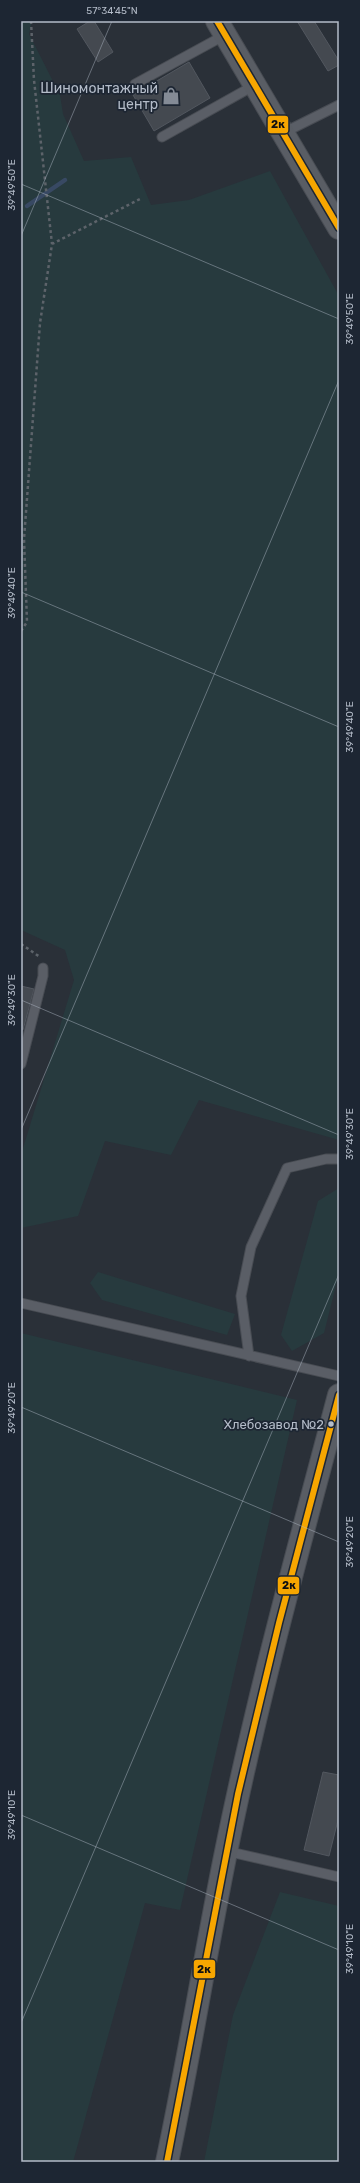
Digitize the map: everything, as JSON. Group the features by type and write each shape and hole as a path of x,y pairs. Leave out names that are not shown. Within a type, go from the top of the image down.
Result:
{"main road":[{"path":"221,28 339,228"},
{"path":"167,2162 188,2062 226,1852 263,1688 339,1396"}],"lane":[{"path":"135,84 221,28"},
{"path":"162,137 255,85"},
{"path":"282,133 339,105"},
{"path":"21,1064 43,976 43,968"},
{"path":"249,1356 241,1296 251,1247 287,1168 326,1159 339,1159"},
{"path":"21,1303 339,1376"},
{"path":"226,1852 339,1877"}],"path":[{"path":"21,631 27,622 24,539 40,323 52,244 34,80 31,21"},
{"path":"52,244 140,199"},
{"path":"21,944 42,958"}],"green space":[{"path":"21,21 32,21 29,34 60,95 63,114 84,161 131,157 151,205 189,200 270,171 339,296 339,1140 199,1100 171,1155 105,1141 78,1216 21,1228 21,1155 74,980 65,950 21,930"},
{"path":"339,1188 339,1273 324,1333 292,1351 281,1335 318,1201"},
{"path":"98,1272 235,1314 227,1335 102,1300 90,1283"},
{"path":"21,1333 297,1400 180,1910 145,1903 73,2162 21,2162"},
{"path":"280,1892 339,1906 339,2162 204,2162 233,2015"}],"building":[{"path":"90,21 94,21 113,52 98,62 77,29"},
{"path":"297,21 314,21 339,61 339,65 328,71"},
{"name":"Шиномонтажный центр","path":"189,62 210,98 154,131 133,95"},
{"path":"21,986 34,989 23,1030 21,1029"},
{"path":"323,1772 339,1775 339,1816 329,1856 304,1850"}],"waterway":[{"path":"27,206 65,180"}],"transit line":[{"name":"2к","path":"217,21 339,228"},
{"name":"2к","path":"167,2162 238,1794 279,1623 339,1395"}],"place":[{"name":"Шиномонтажный центр","path":"171,96"},
{"name":"Хлебозавод №2","path":"331,1424"}]}
